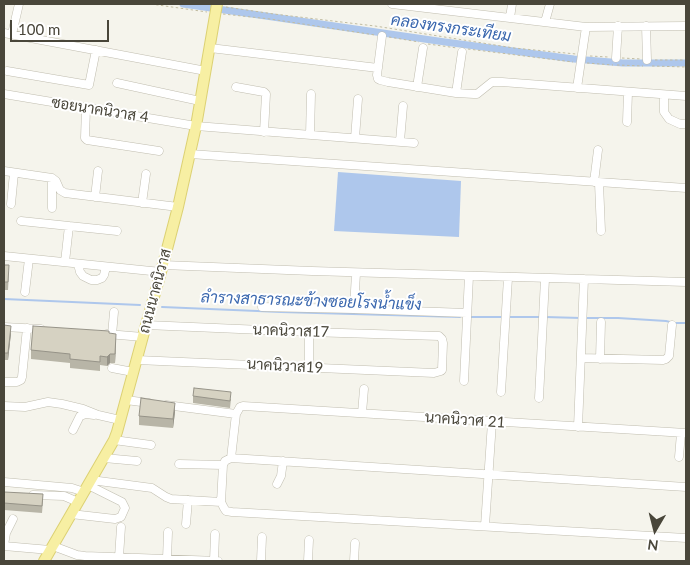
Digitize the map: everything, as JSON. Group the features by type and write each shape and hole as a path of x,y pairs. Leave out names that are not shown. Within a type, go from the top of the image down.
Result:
{"main road":[{"name":"ถนนนาคนิวาส","path":"44,561 114,440 178,207 196,126 217,7"}],"street":[{"path":"19,4 8,34 206,71"},
{"path":"392,4 586,26 686,26"},
{"path":"510,18 512,4"},
{"path":"545,22 550,4"},
{"path":"577,88 586,26"},
{"path":"616,58 618,26"},
{"path":"646,26 647,64"},
{"path":"382,36 377,75 380,80 456,93 477,94 492,82 502,82 686,96"},
{"path":"417,87 423,44"},
{"path":"210,48 378,68"},
{"path":"7,71 89,85 96,50"},
{"path":"456,93 462,52"},
{"path":"117,83 200,101"},
{"path":"236,87 262,91 266,94 264,132"},
{"path":"627,122 628,92"},
{"name":"ซอยนาคนิวาส 4","path":"4,94 196,126 414,143"},
{"path":"310,135 311,94"},
{"path":"664,95 664,112 670,119 680,124 686,124"},
{"path":"355,138 358,99"},
{"path":"400,142 403,106"},
{"path":"86,108 85,138 87,140 159,151"},
{"path":"598,150 597,182 601,231"},
{"path":"190,154 686,188"},
{"path":"95,197 98,171"},
{"path":"4,172 52,178 56,181 60,190 65,193 178,207"},
{"path":"11,204 14,173"},
{"path":"142,202 146,174"},
{"path":"52,178 52,208"},
{"path":"21,221 117,231"},
{"path":"65,262 68,226"},
{"path":"4,256 106,267 686,282"},
{"path":"25,292 28,259"},
{"path":"78,264 82,276 90,280 102,278 106,267"},
{"path":"354,309 356,273"},
{"path":"464,381 469,276"},
{"path":"501,392 508,278"},
{"path":"539,398 545,278"},
{"path":"578,427 584,279"},
{"path":"262,307 467,313"},
{"path":"112,334 114,312"},
{"path":"600,359 601,322"},
{"name":"นาคนิวาส17","path":"146,325 436,336 441,337 443,343 442,370 441,372 434,373"},
{"path":"581,358 666,359 669,356 672,325"},
{"path":"4,328 46,330"},
{"path":"4,382 12,383 21,380 27,328"},
{"path":"309,332 310,367"},
{"path":"103,334 143,337"},
{"name":"นาคนิวาส19","path":"136,360 434,373"},
{"path":"112,368 133,372"},
{"path":"362,413 364,389"},
{"path":"126,400 236,414 231,458"},
{"path":"4,406 25,407 48,402 83,409 98,415"},
{"name":"นาคนิวาศ 21","path":"236,414 237,410 243,406 684,433"},
{"path":"73,430 80,416 86,414 120,420"},
{"path":"485,526 492,422"},
{"path":"679,457 684,433"},
{"path":"114,440 151,445"},
{"path":"104,458 137,461"},
{"path":"686,487 231,458 225,461 223,465 221,502 226,510 232,512 686,538"},
{"path":"277,484 281,476 283,461"},
{"path":"178,464 223,465"},
{"path":"4,482 72,488 88,486 148,487 171,499 221,502"},
{"path":"71,514 116,519 121,517 125,508 122,502 88,486"},
{"path":"28,494 64,496 78,502"},
{"path":"186,524 188,500"},
{"path":"13,519 6,533 4,546 51,548 77,555 218,561"},
{"path":"119,557 121,527"},
{"path":"167,559 168,532"},
{"path":"214,561 215,534"},
{"path":"261,561 262,537"},
{"path":"308,561 309,540"},
{"path":"354,561 355,543"}],"path":[{"path":"151,4 217,7 375,26 581,59 616,58 647,64 686,60"},
{"path":"217,7 270,19 454,48 686,67"}],"water":[{"path":"338,172 461,181 459,237 334,231"}],"building":[{"path":"4,265 9,265 8,282 4,282"},
{"path":"4,325 11,326 8,353 4,353"},
{"path":"33,326 109,331 109,333 116,334 115,354 110,354 107,357 100,356 100,362 70,359 70,354 31,350"},
{"path":"194,388 231,392 230,401 193,396"},
{"path":"141,398 175,403 173,419 139,416"},
{"path":"4,492 43,494 42,506 4,503"}],"waterway":[{"name":"คลองทรงกระเทียม","path":"183,4 574,59 623,63 686,63"},
{"name":"ลำรางสาธารณะข้างซอยโรงน้ำแข็ง","path":"4,299 140,305"},
{"name":"ลำรางสาธารณะข้างซอยโรงน้ำแข็ง","path":"162,307 460,317"},
{"name":"ลำรางสาธารณะข้างซอยโรงน้ำแข็ง","path":"471,317 503,317"},
{"name":"ลำรางสาธารณะข้างซอยโรงน้ำแข็ง","path":"508,317 541,317"},
{"name":"ลำรางสาธารณะข้างซอยโรงน้ำแข็ง","path":"545,317 581,318"},
{"name":"ลำรางสาธารณะข้างซอยโรงน้ำแข็ง","path":"585,318 618,318 670,322"},
{"name":"ลำรางสาธารณะข้างซอยโรงน้ำแข็ง","path":"675,323 686,323"}]}
